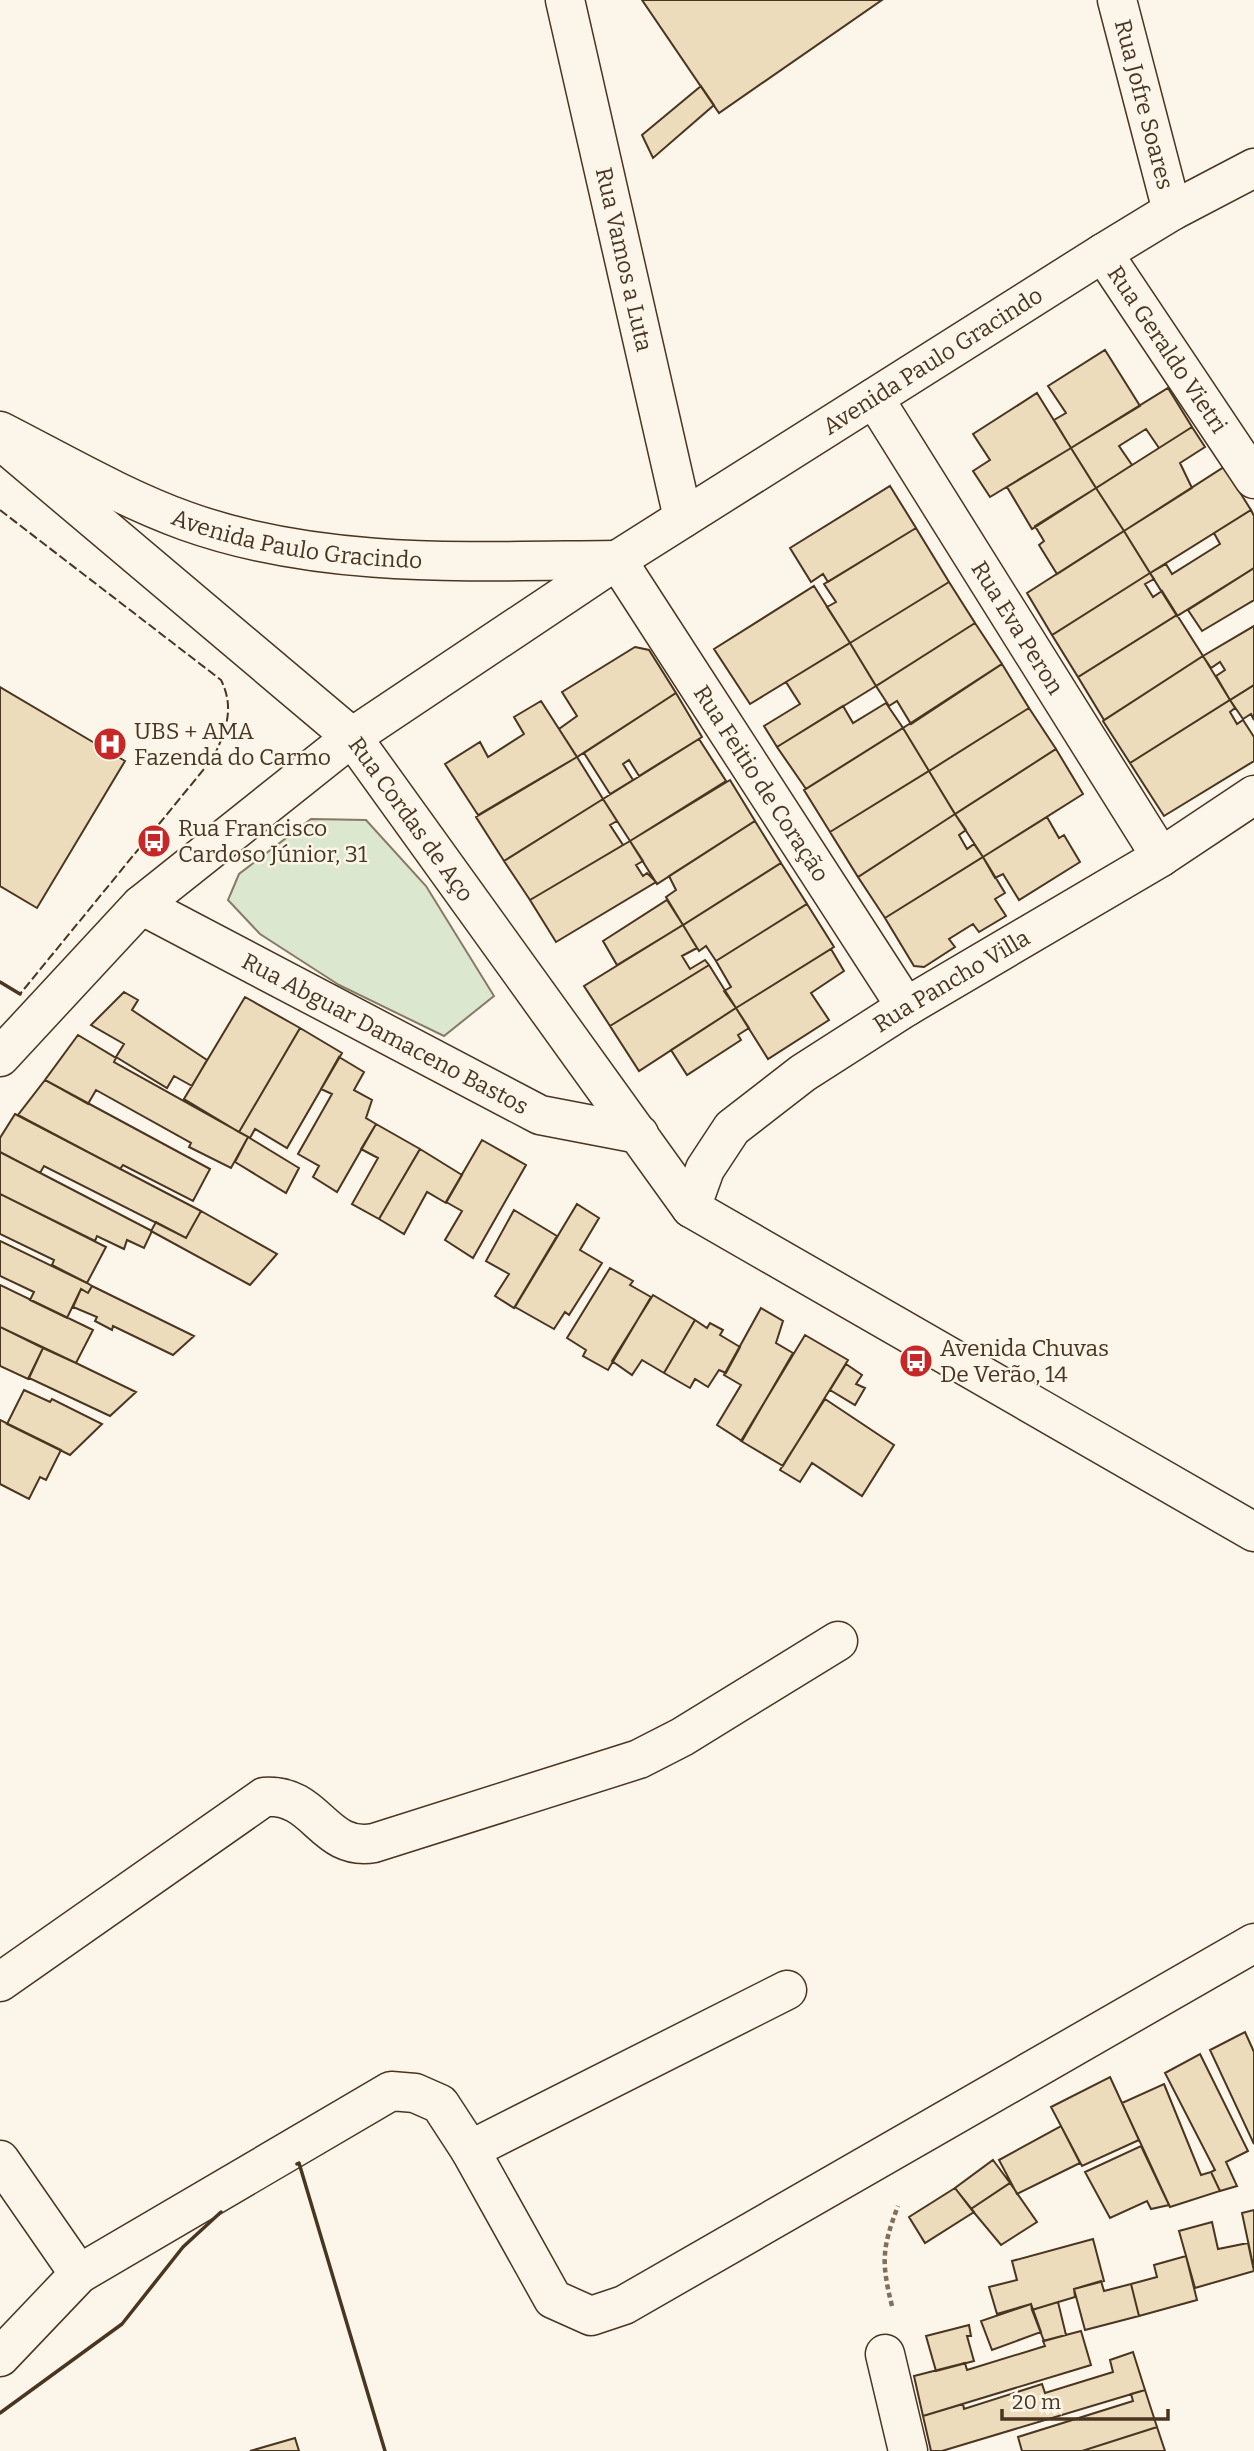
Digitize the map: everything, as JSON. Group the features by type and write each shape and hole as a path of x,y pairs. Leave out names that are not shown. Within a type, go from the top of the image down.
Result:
{"street":[{"name":"Rua Vamos a Luta","path":"565,0 683,518"},
{"name":"Rua Jofre Soares","path":"1117,0 1172,211"},
{"name":"Avenida Paulo Gracindo","path":"0,1057 141,905 352,737 617,560 1103,253 1172,211 1254,168"},
{"name":"Rua Geraldo Vietri","path":"1103,253 1254,479"},
{"name":"Rua Eva Peron","path":"874,398 1161,856"},
{"name":"Avenida Paulo Gracindo","path":"0,430 118,491 185,521 236,537 304,550 435,561 617,560"},
{"name":"Rua Cordas de Aço","path":"0,440 352,737 691,1208"},
{"name":"Rua Feitio de Coração","path":"617,560 906,1007"},
{"name":"Rua Pancho Villa","path":"691,1208 705,1169 732,1128 803,1073 906,1007 1161,856 1254,795"},
{"name":"Rua Abguar Damaceno Bastos","path":"141,905 540,1115 639,1134"},
{"path":"691,1208 1254,1532"},
{"path":"0,1982 264,1797 281,1796 294,1799 342,1841 357,1846 374,1843 639,1759 681,1737 838,1641"},
{"path":"0,2357 79,2274 391,2091 415,2093 440,2104 470,2150 553,2300 591,2316 624,2305 1254,1943"},
{"path":"470,2150 786,1990"},
{"path":"0,2160 79,2274"},
{"path":"885,2354 908,2451"}],"path":[{"path":"894,2316 882,2262 888,2232 912,2178 917,2156 915,2139"}],"green space":[{"path":"311,819 366,820 426,886 494,996 444,1036 339,985 260,934 228,900 239,874"}],"building":[{"path":"642,0 882,0 719,113"},
{"path":"701,86 714,105 653,158 642,135"},
{"path":"1105,350 1140,406 1071,448 1054,420 1066,413 1048,386"},
{"path":"1168,388 1192,427 1159,448 1146,429 1119,446 1132,465 1096,488 1071,448"},
{"path":"1037,393 1071,448 990,497 973,471 990,460 973,434"},
{"path":"1192,427 1205,447 1180,463 1192,488 1124,531 1096,488"},
{"path":"1071,448 1096,488 1032,529 1007,487"},
{"path":"1224,467 1251,510 1150,573 1124,531"},
{"path":"890,486 916,528 828,582 823,574 811,582 790,548"},
{"path":"1096,488 1124,531 1057,574 1039,545 1044,541 1035,526"},
{"path":"1251,510 1254,516 1254,568 1177,616 1150,573 1166,564 1172,574 1220,544 1214,533"},
{"path":"916,528 949,582 850,643 827,607 836,602 824,584"},
{"path":"1124,531 1150,573 1052,635 1027,593"},
{"path":"1254,568 1254,600 1202,631 1188,610"},
{"path":"1150,573 1154,579 1145,584 1153,597 1162,591 1177,615 1078,677 1052,635"},
{"path":"949,582 975,623 876,686 850,643"},
{"path":"814,586 850,643 750,704 714,649"},
{"path":"1177,615 1203,656 1104,720 1078,677"},
{"path":"975,623 1002,664 911,724 897,701 889,706 876,686"},
{"path":"1254,626 1254,685 1230,700 1216,676 1225,670 1220,662 1211,668 1203,656"},
{"path":"850,643 876,686 777,747 764,726 800,704 786,682"},
{"path":"635,647 649,650 676,693 577,757 559,729 577,716 562,692"},
{"path":"1203,656 1230,700 1130,763 1103,721"},
{"path":"1002,664 1029,708 929,771 903,728"},
{"path":"1254,685 1254,720 1251,714 1243,719 1230,700"},
{"path":"0,687 125,761 37,908 0,886"},
{"path":"676,693 702,737 639,776 629,760 623,764 633,780 610,794 584,753"},
{"path":"1230,700 1235,708 1230,712 1237,724 1243,720 1254,737 1254,761 1164,816 1130,763"},
{"path":"541,701 577,757 478,815 445,764 480,742 488,757 524,734 514,717"},
{"path":"886,703 903,728 806,789 777,747 843,706 853,723"},
{"path":"1029,708 1056,749 955,814 929,771"},
{"path":"903,728 929,771 830,832 804,790"},
{"path":"699,739 726,781 630,841 603,799"},
{"path":"1056,749 1083,794 983,857 955,814"},
{"path":"577,757 603,799 504,861 476,817"},
{"path":"929,771 955,814 858,877 830,832"},
{"path":"730,780 755,821 657,884 630,841"},
{"path":"603,799 617,821 610,825 623,845 530,900 504,861"},
{"path":"955,814 966,830 959,835 967,849 974,844 983,857 885,918 858,877"},
{"path":"1047,817 1059,838 1064,835 1080,862 1019,900 1003,874 995,878 983,857"},
{"path":"755,821 781,863 683,925 666,897 676,890 669,876"},
{"path":"630,841 643,861 636,865 643,876 647,873 656,882 556,942 530,900"},
{"path":"983,857 1005,893 995,899 1006,916 979,932 973,924 949,939 955,947 924,967 914,966 885,918"},
{"path":"781,863 807,904 716,961 706,946 699,951 683,925"},
{"path":"667,900 683,925 617,965 603,941"},
{"path":"807,904 834,947 736,1008 724,991 731,987 716,961"},
{"path":"683,925 697,948 682,956 690,969 705,960 709,965 610,1026 584,986"},
{"path":"831,949 844,971 811,993 829,1020 768,1059 736,1008"},
{"path":"709,965 736,1008 639,1071 610,1026"},
{"path":"124,992 138,1000 132,1010 207,1060 192,1086 174,1076 167,1088 116,1057 124,1044 91,1025"},
{"path":"245,997 300,1028 239,1132 184,1099"},
{"path":"736,1008 749,1028 738,1035 741,1040 687,1075 671,1050"},
{"path":"300,1028 342,1053 287,1148 255,1129 250,1138 239,1132"},
{"path":"78,1035 116,1058 114,1062 248,1137 231,1168 189,1147 191,1143 96,1090 88,1104 45,1080"},
{"path":"339,1057 364,1072 354,1090 372,1100 366,1118 376,1124 337,1192 313,1177 319,1166 298,1154 332,1094 321,1089"},
{"path":"45,1080 210,1169 193,1201 123,1165 120,1169 18,1115"},
{"path":"15,1114 201,1211 186,1238 44,1166 40,1173 0,1152 0,1138"},
{"path":"376,1124 420,1149 379,1219 352,1204 378,1158 361,1149"},
{"path":"248,1137 299,1168 286,1193 235,1162"},
{"path":"482,1140 526,1165 473,1258 445,1240 462,1211 446,1202"},
{"path":"420,1149 462,1175 446,1203 427,1192 404,1234 379,1219"},
{"path":"0,1152 152,1231 144,1248 127,1240 124,1249 97,1236 95,1241 0,1194"},
{"path":"0,1194 106,1247 87,1283 52,1265 54,1260 0,1234"},
{"path":"577,1204 599,1218 580,1250 602,1263 569,1315 565,1312 554,1329 515,1307"},
{"path":"514,1210 557,1236 514,1308 495,1296 509,1274 486,1261"},
{"path":"201,1211 277,1254 250,1285 151,1231 156,1222 186,1238"},
{"path":"0,1241 92,1286 88,1293 81,1289 67,1318 30,1300 34,1292 0,1276"},
{"path":"610,1268 633,1281 630,1285 651,1297 608,1370 583,1356 586,1350 567,1338"},
{"path":"0,1285 93,1330 76,1363 0,1327"},
{"path":"92,1286 194,1336 173,1355 113,1326 112,1330 95,1321 97,1317 73,1307 81,1289 88,1293"},
{"path":"653,1295 695,1320 664,1373 642,1360 632,1375 612,1361"},
{"path":"761,1308 783,1321 776,1343 793,1353 742,1441 717,1425 741,1385 724,1375"},
{"path":"695,1320 707,1328 710,1323 723,1330 720,1335 740,1347 726,1373 719,1370 708,1387 695,1379 690,1388 664,1373"},
{"path":"0,1327 43,1348 28,1379 0,1366"},
{"path":"805,1335 848,1360 783,1466 741,1441"},
{"path":"43,1348 136,1392 110,1416 29,1378"},
{"path":"846,1364 862,1375 856,1384 865,1388 855,1405 830,1390"},
{"path":"24,1390 50,1402 52,1399 102,1424 70,1455 7,1424"},
{"path":"825,1399 894,1445 862,1496 812,1463 800,1482 780,1470"},
{"path":"0,1420 61,1450 46,1480 40,1477 29,1499 0,1484"},
{"path":"1245,2032 1254,2052 1254,2144 1210,2050"},
{"path":"1200,2054 1248,2151 1226,2162 1237,2186 1220,2191 1211,2172 1215,2170 1165,2073"},
{"path":"1110,2077 1139,2140 1082,2166 1051,2107"},
{"path":"1164,2084 1201,2175 1211,2172 1220,2191 1170,2207 1122,2103"},
{"path":"1061,2126 1080,2163 1017,2194 999,2160"},
{"path":"1141,2146 1169,2205 1151,2209 1147,2201 1110,2218 1085,2172"},
{"path":"993,2160 1010,2183 971,2209 955,2188"},
{"path":"1010,2183 1037,2222 1001,2245 971,2209"},
{"path":"955,2188 974,2212 925,2243 909,2217"},
{"path":"1254,2210 1254,2264 1253,2265 1242,2213"},
{"path":"1212,2222 1218,2249 1248,2243 1254,2271 1195,2288 1179,2231"},
{"path":"1093,2239 1104,2281 1074,2289 1075,2297 1032,2310 1031,2304 997,2314 989,2287 1017,2280 1012,2261"},
{"path":"1186,2256 1197,2300 1139,2316 1131,2284 1157,2277 1154,2265"},
{"path":"1101,2281 1104,2291 1131,2284 1139,2316 1085,2330 1074,2289"},
{"path":"1058,2302 1066,2335 1044,2341 1032,2310"},
{"path":"1031,2304 1041,2332 992,2350 981,2321"},
{"path":"969,2325 971,2336 967,2336 974,2361 936,2371 926,2336"},
{"path":"1081,2331 1091,2365 923,2416 914,2376 965,2363 967,2370 1045,2346 1043,2341"},
{"path":"1133,2352 1145,2390 942,2451 931,2451 923,2416 963,2404 964,2409 1042,2384 1045,2393 1113,2372 1110,2360"},
{"path":"1145,2390 1157,2427 1082,2451 1022,2451 1018,2437 1133,2401 1131,2394"},
{"path":"1157,2427 1165,2451 1082,2451"},
{"path":"295,2438 299,2451 250,2451"}],"fence":[{"path":"0,510 221,680 228,710 225,729 213,758 20,994"}],"wall":[{"path":"0,982 20,994"},
{"path":"297,2164 299,2163 385,2451"},
{"path":"0,2413 122,2324 183,2247 221,2212"}],"place":[{"name":"UBS + AMA Fazenda do Carmo","path":"110,744"},
{"name":"Rua Francisco Cardoso Júnior, 31","path":"154,841"},
{"name":"Avenida Chuvas De Verão, 14","path":"916,1361"}]}
